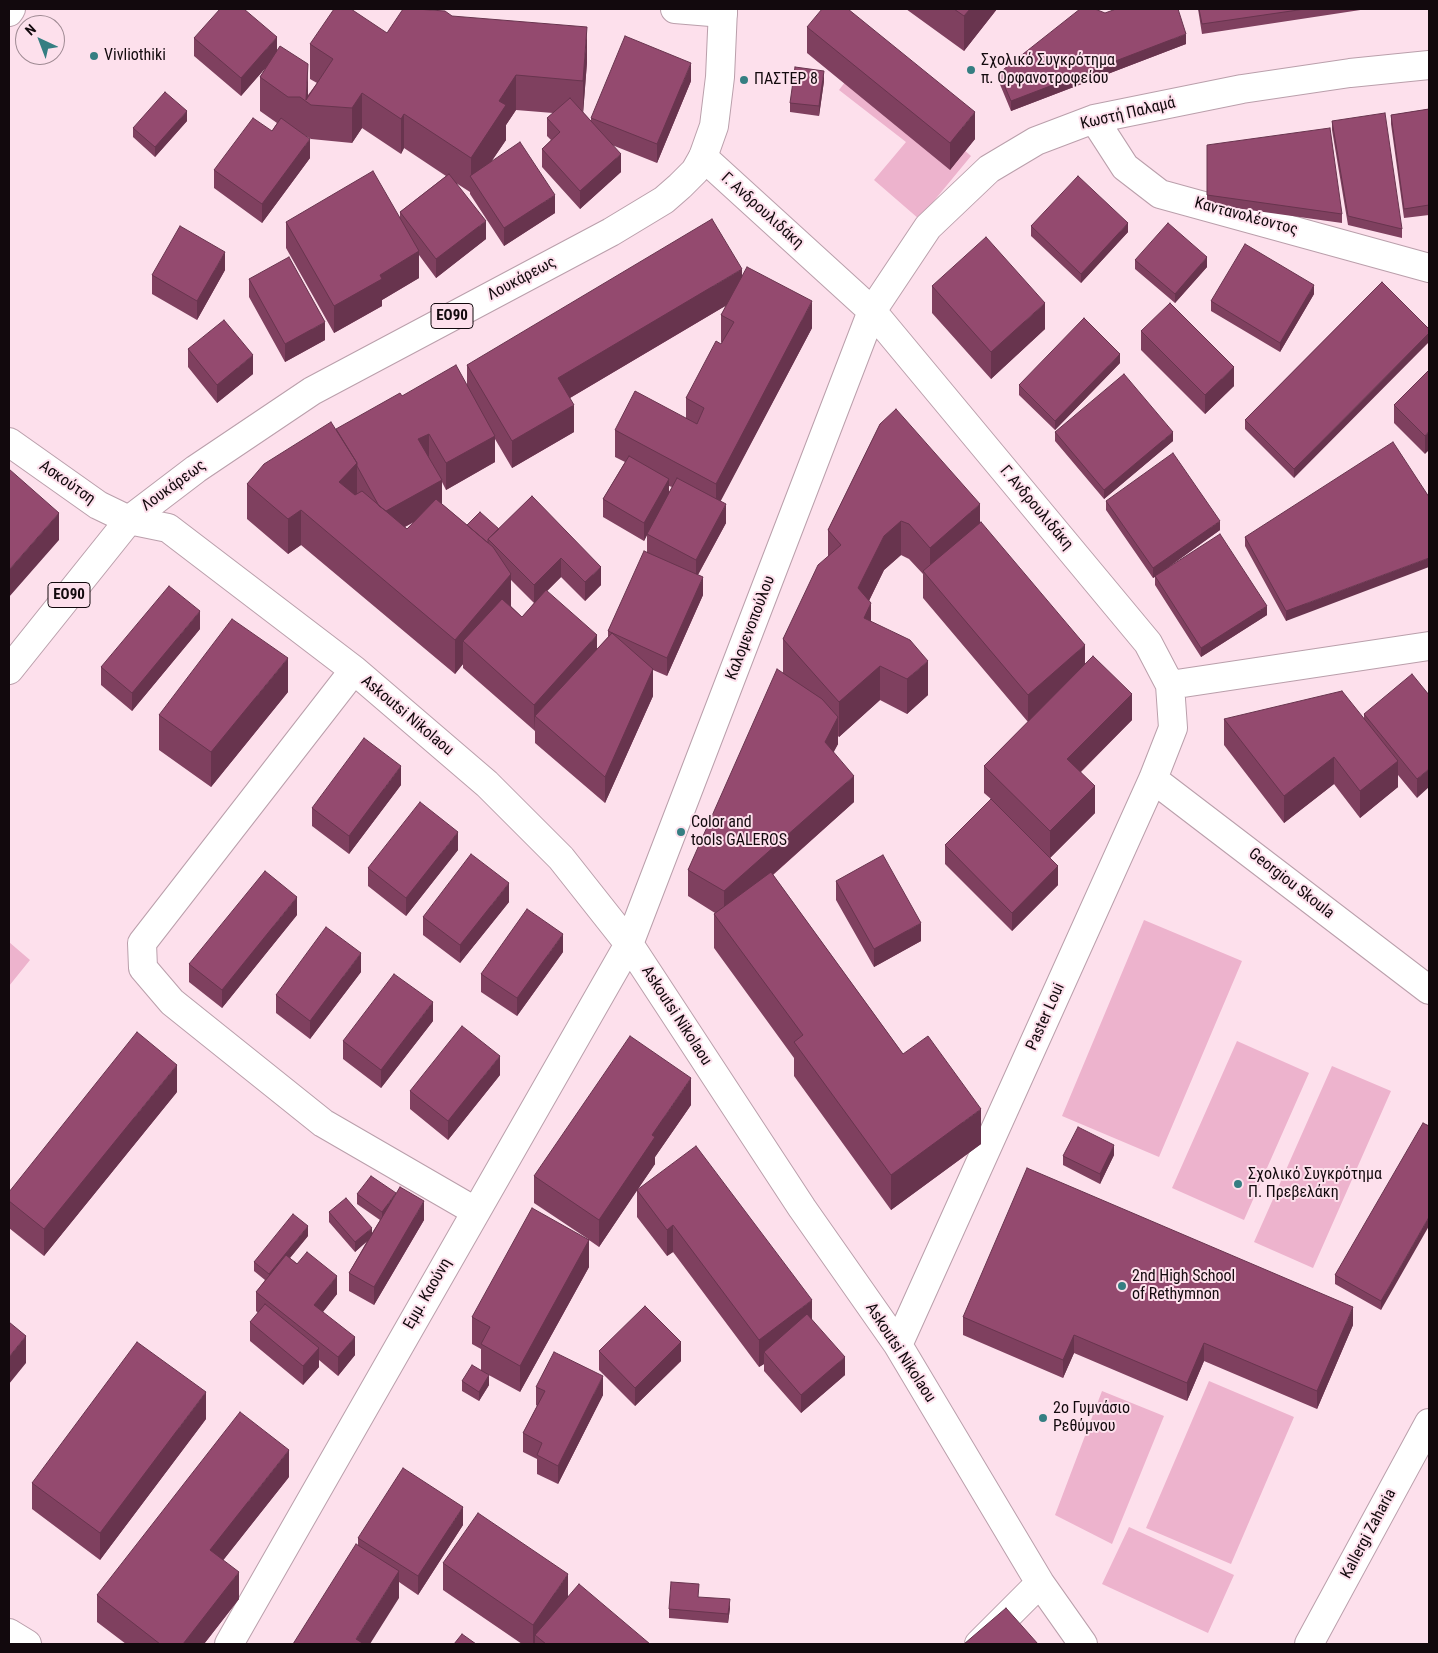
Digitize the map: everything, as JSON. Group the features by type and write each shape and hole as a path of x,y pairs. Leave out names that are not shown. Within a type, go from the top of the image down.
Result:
{"street":[{"path":"675,9 723,11"},
{"name":"Λουκάρεως","path":"128,520 196,469 312,390 611,232 664,200 694,170 703,157 714,126 720,77 723,11"},
{"name":"Κωστή Παλαμά","path":"872,311 928,227 989,169 1036,141 1094,119 1242,89 1350,73 1429,65"},
{"name":"Καντανολέοντος","path":"1094,119 1125,167 1160,194 1429,268"},
{"name":"Γ. Ανδρουλιδάκη","path":"703,157 872,311 1148,643 1170,685"},
{"name":"Καλομενοπούλου","path":"629,944 872,311"},
{"name":"Ασκούτση","path":"9,442 98,505 128,520"},
{"name":"Askoutsi Nikolaou","path":"128,520 168,528 354,670 494,790 561,858 629,944 802,1208 898,1345 1040,1584 1083,1644"},
{"name":"ΕΟ90","path":"9,670 128,520"},
{"path":"1170,685 1429,646"},
{"path":"354,670 142,943 143,968 172,1002 323,1123 475,1211"},
{"name":"Paster Loui","path":"898,1345 1154,778 1173,728 1170,685"},
{"name":"Georgiou Skoula","path":"1154,778 1429,990"},
{"name":"Εμμ. Καούνη","path":"229,1644 629,944"},
{"name":"Kallergi Zaharia","path":"1309,1644 1429,1423"},
{"path":"979,1644 1040,1584"},
{"path":"9,1633 27,1644"}],"shaded area":[{"path":"862,60 971,156 919,219 874,180 906,142 839,90"},
{"path":"1144,920 1242,961 1159,1157 1062,1116"},
{"path":"9,942 30,960 9,986"},
{"path":"1237,1041 1309,1073 1244,1220 1172,1188"},
{"path":"1332,1066 1391,1091 1313,1268 1254,1242"},
{"path":"1209,1381 1294,1417 1231,1564 1146,1528"},
{"path":"1102,1391 1164,1416 1112,1544 1055,1515"},
{"path":"1129,1527 1234,1575 1208,1633 1102,1584"}],"building":[{"path":"220,9 244,9 277,37 241,78 194,38"},
{"path":"334,9 351,9 387,33 403,9 445,11 452,16 587,27 583,81 516,75 499,101 506,105 471,158 404,114 401,119 362,93 352,108 311,105 300,97 288,97 260,77 280,46 308,64 306,100 333,59 310,44"},
{"path":"822,9 848,9 975,112 950,143 807,27"},
{"path":"954,9 970,9 964,16"},
{"path":"1080,9 1095,9 1105,13 1116,9 1178,9 1186,34 1011,101 999,73"},
{"path":"1199,9 1305,9 1202,24"},
{"path":"625,36 691,63 657,144 591,118"},
{"path":"795,67 824,71 819,106 790,103"},
{"path":"165,92 187,111 155,147 133,128"},
{"path":"570,98 621,154 580,191 542,149 560,132 547,118"},
{"path":"1429,109 1429,205 1404,209 1391,115"},
{"path":"1385,113 1402,229 1348,216 1332,121"},
{"path":"253,118 272,131 281,118 310,139 262,204 214,170"},
{"path":"1330,128 1342,214 1207,195 1207,145"},
{"path":"520,142 555,195 504,228 470,176"},
{"path":"373,171 419,251 380,275 382,279 334,306 286,222"},
{"path":"449,174 486,221 436,259 400,212"},
{"path":"1078,176 1128,223 1081,274 1031,226"},
{"path":"712,219 742,269 558,378 574,405 512,441 467,365"},
{"path":"1168,223 1207,257 1175,294 1135,260"},
{"path":"180,226 225,252 197,301 152,275"},
{"path":"986,237 1045,303 991,352 932,286"},
{"path":"1245,244 1314,285 1280,343 1211,301"},
{"path":"289,257 325,322 285,344 249,279"},
{"path":"747,267 812,301 716,484 615,430 635,391 697,424 704,408 686,398 716,341 721,344 734,322 721,315"},
{"path":"1382,282 1429,329 1429,333 1294,469 1245,420"},
{"path":"1170,303 1234,367 1205,395 1141,331"},
{"path":"1084,318 1120,354 1055,421 1019,385"},
{"path":"224,320 253,355 217,385 188,349"},
{"path":"456,365 495,436 446,463 429,434 418,439 442,480 386,511 379,506 357,463 336,429 400,393 402,396"},
{"path":"1429,370 1429,431 1425,436 1394,405"},
{"path":"1124,374 1173,432 1104,490 1055,432"},
{"path":"896,409 980,504 930,548 909,524 901,521 884,536 858,588 871,603 864,618 910,640 928,661 907,679 880,666 839,702 783,639 818,565 841,545 828,530 880,424"},
{"path":"331,422 357,463 339,482 355,495 362,491 407,529 436,499 493,547 511,574 455,640 301,510 288,519 247,484 264,464"},
{"path":"1393,442 1429,497 1429,558 1286,611 1245,537"},
{"path":"1173,453 1220,521 1153,568 1106,501"},
{"path":"629,456 669,479 644,523 603,499"},
{"path":"9,469 59,513 9,570"},
{"path":"677,478 726,504 696,560 647,534"},
{"path":"532,496 601,567 585,582 561,558 534,585 488,539"},
{"path":"480,512 499,529 488,539 488,543 467,525"},
{"path":"981,522 1085,645 1028,695 923,571"},
{"path":"1220,534 1267,606 1201,648 1155,576"},
{"path":"644,551 703,577 667,658 608,631"},
{"path":"169,586 200,611 132,693 101,667"},
{"path":"546,590 597,635 534,705 463,641 502,599 522,617"},
{"path":"232,619 288,658 211,752 159,715"},
{"path":"612,633 653,669 605,777 535,716"},
{"path":"1093,656 1132,694 1067,759 1095,786 1050,831 984,766"},
{"path":"777,669 822,699 838,717 825,742 854,776 724,891 688,870"},
{"path":"1412,674 1429,695 1429,769 1417,779 1364,714"},
{"path":"1342,691 1398,761 1360,791 1334,757 1284,796 1224,719"},
{"path":"364,738 401,766 349,836 312,808"},
{"path":"991,799 1058,866 1012,913 945,845"},
{"path":"420,802 458,832 406,898 368,868"},
{"path":"471,854 509,883 460,945 423,917"},
{"path":"883,855 921,923 874,949 836,881"},
{"path":"265,871 297,897 222,990 189,964"},
{"path":"771,872 903,1054 928,1036 981,1109 891,1175 794,1042 803,1035 714,914"},
{"path":"527,909 563,934 517,998 481,974"},
{"path":"326,927 361,953 310,1021 276,995"},
{"path":"394,974 433,1002 381,1070 343,1041"},
{"path":"462,1026 500,1056 448,1121 410,1091"},
{"path":"137,1032 177,1065 44,1229 9,1201 9,1192"},
{"path":"630,1036 691,1078 652,1135 655,1137 599,1220 534,1176"},
{"path":"1423,1123 1429,1126 1429,1217 1381,1301 1335,1275"},
{"path":"1078,1127 1114,1145 1100,1174 1063,1156"},
{"path":"696,1146 812,1300 759,1340 673,1225 667,1230 637,1190"},
{"name":"2nd High School of Rethymnon","path":"1027,1168 1353,1307 1317,1391 1204,1343 1187,1383 1074,1335 1063,1360 963,1317"},
{"path":"371,1176 396,1193 382,1212 357,1194"},
{"path":"400,1187 424,1201 374,1287 349,1273"},
{"path":"346,1198 372,1228 355,1242 329,1212"},
{"path":"532,1208 589,1240 520,1366 481,1344 490,1327 472,1317"},
{"path":"293,1214 308,1226 269,1274 254,1262"},
{"path":"307,1252 337,1276 314,1305 355,1337 338,1357 256,1292 286,1255 297,1264"},
{"path":"265,1304 319,1348 303,1366 250,1322"},
{"path":"645,1306 681,1342 635,1388 599,1351"},
{"path":"807,1314 845,1357 801,1395 764,1352"},
{"path":"9,1322 26,1336 9,1357"},
{"path":"137,1342 206,1392 100,1533 32,1483"},
{"path":"554,1352 603,1376 558,1466 537,1455 542,1443 523,1433 545,1391 536,1387"},
{"path":"472,1365 489,1375 479,1392 462,1381"},
{"path":"240,1412 289,1450 210,1550 239,1572 183,1644 160,1644 97,1595"},
{"path":"403,1468 463,1507 418,1576 358,1538"},
{"path":"478,1513 568,1574 533,1625 443,1563"},
{"path":"356,1544 399,1571 356,1639 364,1644 293,1644"},
{"path":"671,1582 699,1584 698,1597 730,1599 728,1614 669,1609"},
{"path":"579,1584 650,1644 546,1644 535,1635"},
{"path":"1006,1608 1038,1644 964,1644"},
{"path":"462,1634 476,1644 454,1644"}],"place":[{"name":"Vivliothiki","path":"94,56"},
{"name":"Σχολικό Συγκρότημα π. Ορφανοτροφείου","path":"971,70"},
{"name":"ΠΑΣΤΕΡ 8","path":"744,80"},
{"name":"Color and tools GALEROS","path":"681,832"},
{"name":"Σχολικό Συγκρότημα Π. Πρεβελάκη","path":"1238,1184"},
{"name":"2nd High School of Rethymnon","path":"1122,1286"},
{"name":"2ο Γυμνάσιο Ρεθύμνου","path":"1043,1418"}]}
